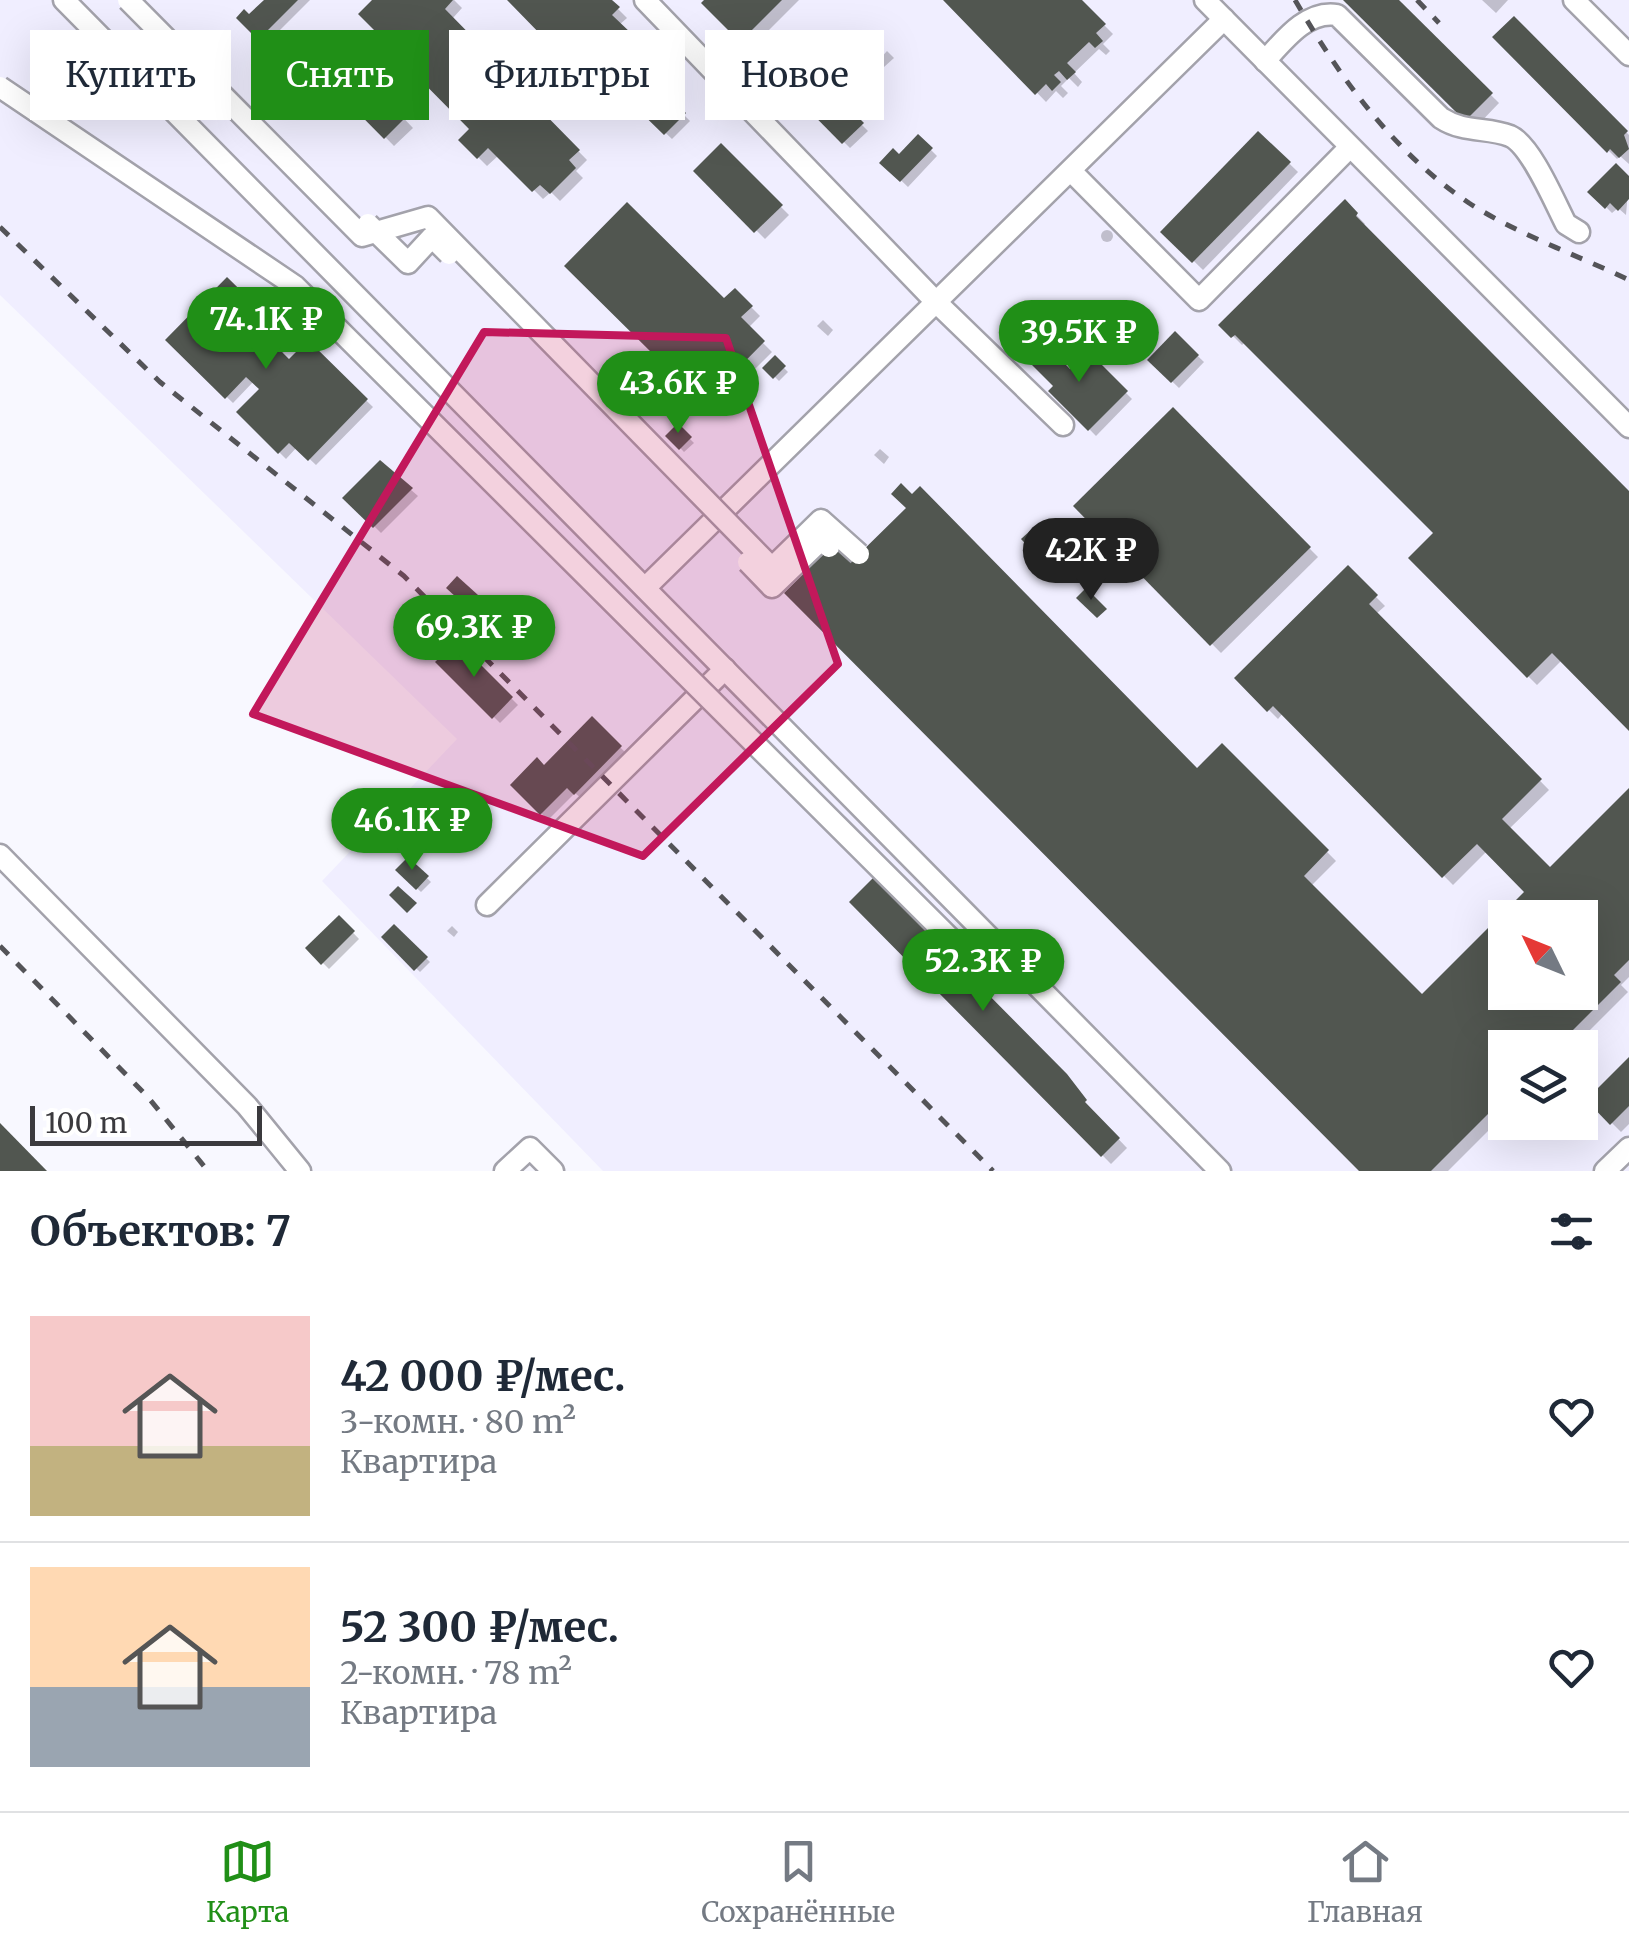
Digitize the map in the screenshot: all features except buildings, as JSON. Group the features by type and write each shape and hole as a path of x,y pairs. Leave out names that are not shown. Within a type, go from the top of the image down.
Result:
{"street":[{"path":"64,0 1220,1171"},
{"path":"128,0 362,236 428,217 772,568 821,520 859,554"},
{"path":"144,0 408,263 432,237 772,587 822,540 830,547"},
{"path":"645,0 937,303 1063,426"},
{"path":"1205,0 1629,427"},
{"path":"1574,0 1629,56"},
{"path":"1265,61 1307,20 1323,12 1337,15 1441,118 1457,128 1508,135 1522,143 1566,224 1579,232"},
{"path":"645,588 1224,19"},
{"path":"0,87 296,286 912,909 984,973 976,982"},
{"path":"1071,171 1199,300 1350,148"},
{"path":"487,906 724,669"},
{"path":"0,855 247,1106 300,1171"},
{"path":"505,1171 530,1148 552,1171"},
{"path":"1606,1171 1629,1148"}],"highlighted area":[{"path":"484,332 726,338 838,664 643,856 253,714"}],"shaded area":[{"path":"0,0 1629,0 1629,1171 603,1171 322,881 457,739 0,295"}],"railway":[{"path":"1295,0 1370,112 1442,183 1507,225 1629,280"},
{"path":"1417,0 1439,23"},
{"path":"0,227 160,382 404,576 993,1171"},
{"path":"0,946 147,1096 208,1171"}]}
